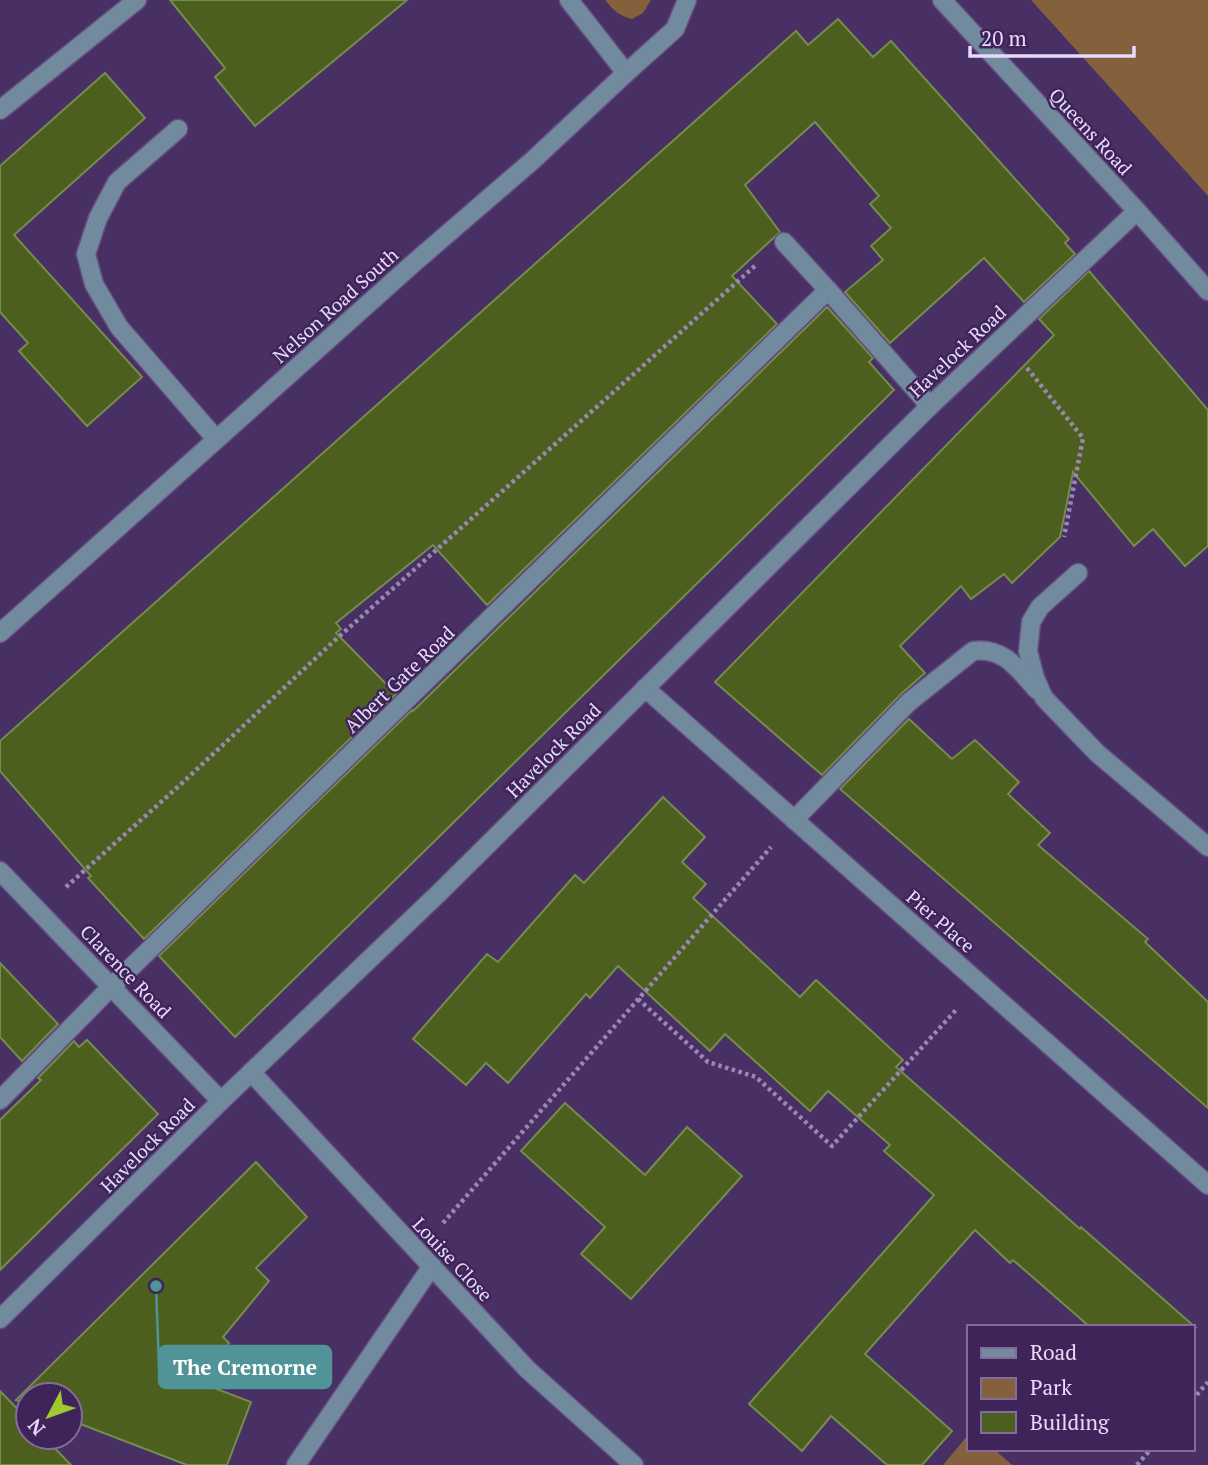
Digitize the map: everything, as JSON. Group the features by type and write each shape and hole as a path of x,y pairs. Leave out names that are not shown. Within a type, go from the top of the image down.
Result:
{"street":[{"path":"0,110 137,0"},
{"path":"569,0 626,73"},
{"name":"Nelson Road South","path":"0,633 416,261 532,161 675,29 687,0"},
{"name":"Queens Road","path":"942,0 1208,291"},
{"path":"177,129 117,182 98,218 86,254 94,284 120,327 216,439"},
{"name":"Havelock Road","path":"0,1320 221,1101 440,891 930,406 1137,211"},
{"path":"783,242 930,406"},
{"name":"Albert Gate Road","path":"0,1100 111,987 828,290"},
{"path":"1044,698 1035,678 1028,650 1031,622 1040,607 1078,573"},
{"path":"794,820 909,702 973,651 986,649 1000,654 1014,665 1097,753 1208,847"},
{"name":"Pier Place","path":"645,688 1208,1185"},
{"name":"Clarence Road","path":"0,871 221,1101"},
{"name":"Louise Close","path":"251,1072 527,1368 634,1465"},
{"path":"296,1465 432,1266"}],"path":[{"path":"38,911 180,785 333,642 737,280 783,242"},
{"path":"1002,338 1083,438 1060,555 1078,573"},
{"path":"418,1252 794,820"},
{"path":"638,999 708,1062 756,1077 832,1146 980,984"},
{"path":"1194,1398 1208,1381"},
{"path":"1137,1465 1149,1451"}],"green space":[{"path":"605,0 651,0 643,13 632,19 617,12"},
{"path":"1031,0 1208,0 1208,196"},
{"path":"967,1436 967,1451 996,1451 1012,1465 943,1465"}],"building":[{"path":"170,0 407,0 255,126 215,77 225,68"},
{"path":"838,19 873,57 891,41 1069,239 1065,243 1075,254 1024,302 984,258 890,343 845,292 883,260 871,246 891,228 870,204 879,196 815,122 745,185 780,232 732,276 777,324 487,605 433,545 336,623 341,629 336,633 396,694 144,939 88,878 91,876 0,771 0,741 796,31 808,45"},
{"path":"105,73 145,118 14,235 142,377 87,426 19,351 28,343 0,312 0,166"},
{"path":"1089,271 1208,410 1208,546 1185,566 1153,529 1134,546 1073,472 1060,537 1012,583 1004,574 971,599 961,586 900,646 925,673 822,775 715,682 1054,335 1039,319"},
{"path":"827,307 873,358 869,362 894,390 235,1037 159,956"},
{"path":"909,719 952,759 975,740 1019,782 1008,794 1050,833 1038,845 1148,939 1145,942 1208,1002 1208,1108 840,789"},
{"path":"663,797 705,837 682,862 706,884 693,898 800,997 816,980 903,1060 896,1067 1193,1325 1088,1325 1013,1260 1010,1263 975,1230 865,1354 952,1431 922,1465 887,1465 831,1416 802,1451 749,1404 934,1195 884,1151 890,1145 828,1091 810,1111 725,1034 710,1051 618,966 590,998 586,994 508,1083 486,1063 466,1085 413,1039 487,954 498,962 575,875 584,883"},
{"path":"0,963 58,1024 22,1061 0,1037"},
{"path":"87,1040 158,1114 0,1270 0,1120 41,1080 38,1078 74,1041 79,1047"},
{"path":"565,1103 645,1175 687,1127 742,1176 631,1299 581,1254 605,1227 521,1151"},
{"path":"256,1162 307,1217 256,1268 269,1281 223,1337 229,1343 201,1383 251,1402 227,1465 187,1465 84,1425 84,1381 35,1381"},
{"path":"0,1391 14,1406 14,1451 58,1451 71,1465 0,1465"}],"place":[{"name":"The Cremorne","path":"156,1286"}]}
